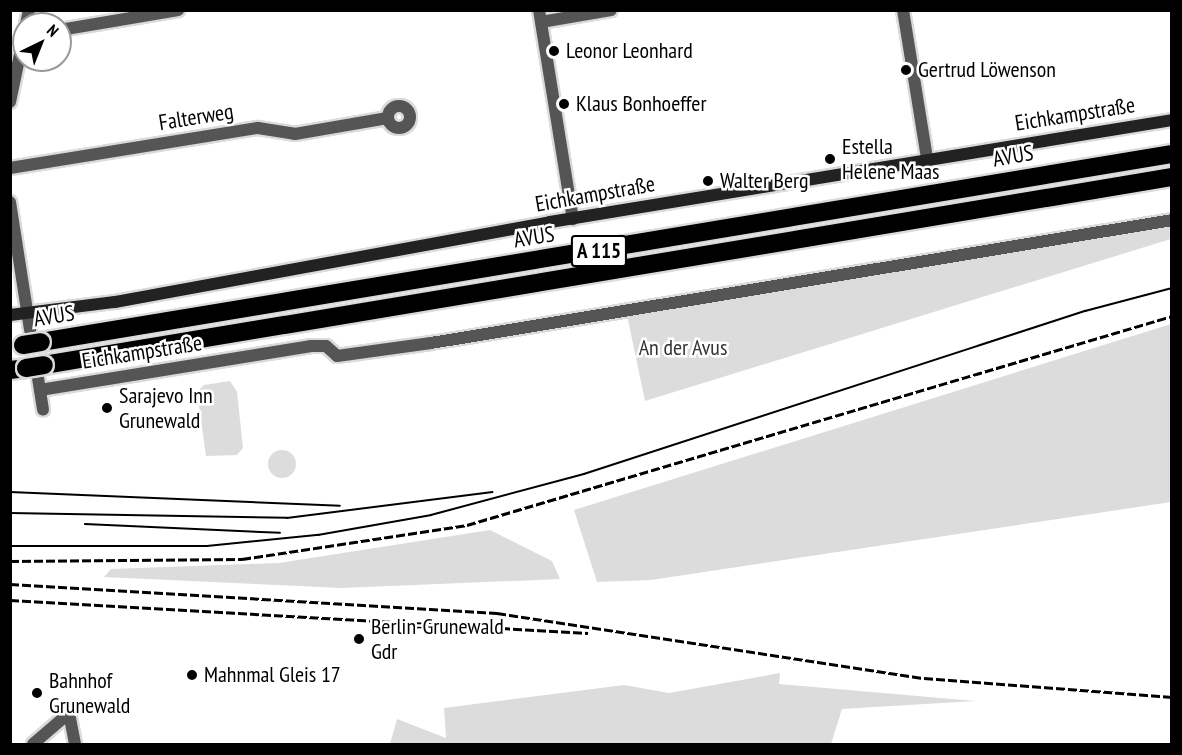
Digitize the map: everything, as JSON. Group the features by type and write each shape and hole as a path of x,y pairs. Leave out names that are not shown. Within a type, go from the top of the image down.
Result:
{"highway":[{"name":"AVUS","path":"26,341 1172,154"},
{"name":"AVUS","path":"32,374 1172,177"},
{"path":"971,212 1172,182"}],"street":[{"path":"72,28 178,10"},
{"path":"573,219 540,16 612,10"},
{"path":"903,10 927,159"},
{"path":"10,102 16,72"},
{"name":"Falterweg","path":"10,168 258,128 295,134 388,118"},
{"name":"Eichkampstraße","path":"10,315 115,302 573,219 1172,120"},
{"path":"10,202 27,312 26,341"},
{"name":"Eichkampstraße","path":"32,374 311,346 326,346 337,356 431,343 1172,220"},
{"path":"32,374 43,410"},
{"path":"34,744 69,712 75,744"}],"green space":[{"name":"An der Avus","path":"1171,225 1171,239 645,401 627,315"},
{"path":"1171,324 1171,502 651,580 597,582 574,510"},
{"path":"230,381 237,392 243,448 237,455 206,456 197,392 204,385"},
{"path":"282,450 292,454 296,464 292,474 282,478 272,474 268,464 272,454"},
{"path":"490,530 552,561 560,579 342,588 104,577 111,569 279,563"},
{"path":"780,673 779,684 975,701 842,709 831,744 390,744 397,719 446,738 444,708 624,685 669,693"}],"tram line":[{"path":"10,546 207,546 318,535 431,515 584,474 1085,311 1172,288"},
{"path":"10,492 340,506"},
{"path":"10,513 287,518 492,492"},
{"path":"85,524 280,533"}],"railway":[{"path":"10,561 242,559 467,525 1172,316"},
{"path":"10,584 497,613 924,678 1172,697"},
{"path":"10,600 588,633"}],"place":[{"name":"Leonor Leonhard","path":"554,51"},
{"name":"Gertrud Löwenson","path":"906,70"},
{"name":"Klaus Bonhoeffer","path":"564,104"},
{"name":"Estella Helene Maas","path":"830,159"},
{"name":"Walter Berg","path":"708,181"},
{"name":"Sarajevo Inn Grunewald","path":"107,408"},
{"name":"Berlin-Grunewald Gdr","path":"359,639"},
{"name":"Mahnmal Gleis 17","path":"192,675"},
{"name":"Bahnhof Grunewald","path":"37,693"}]}
